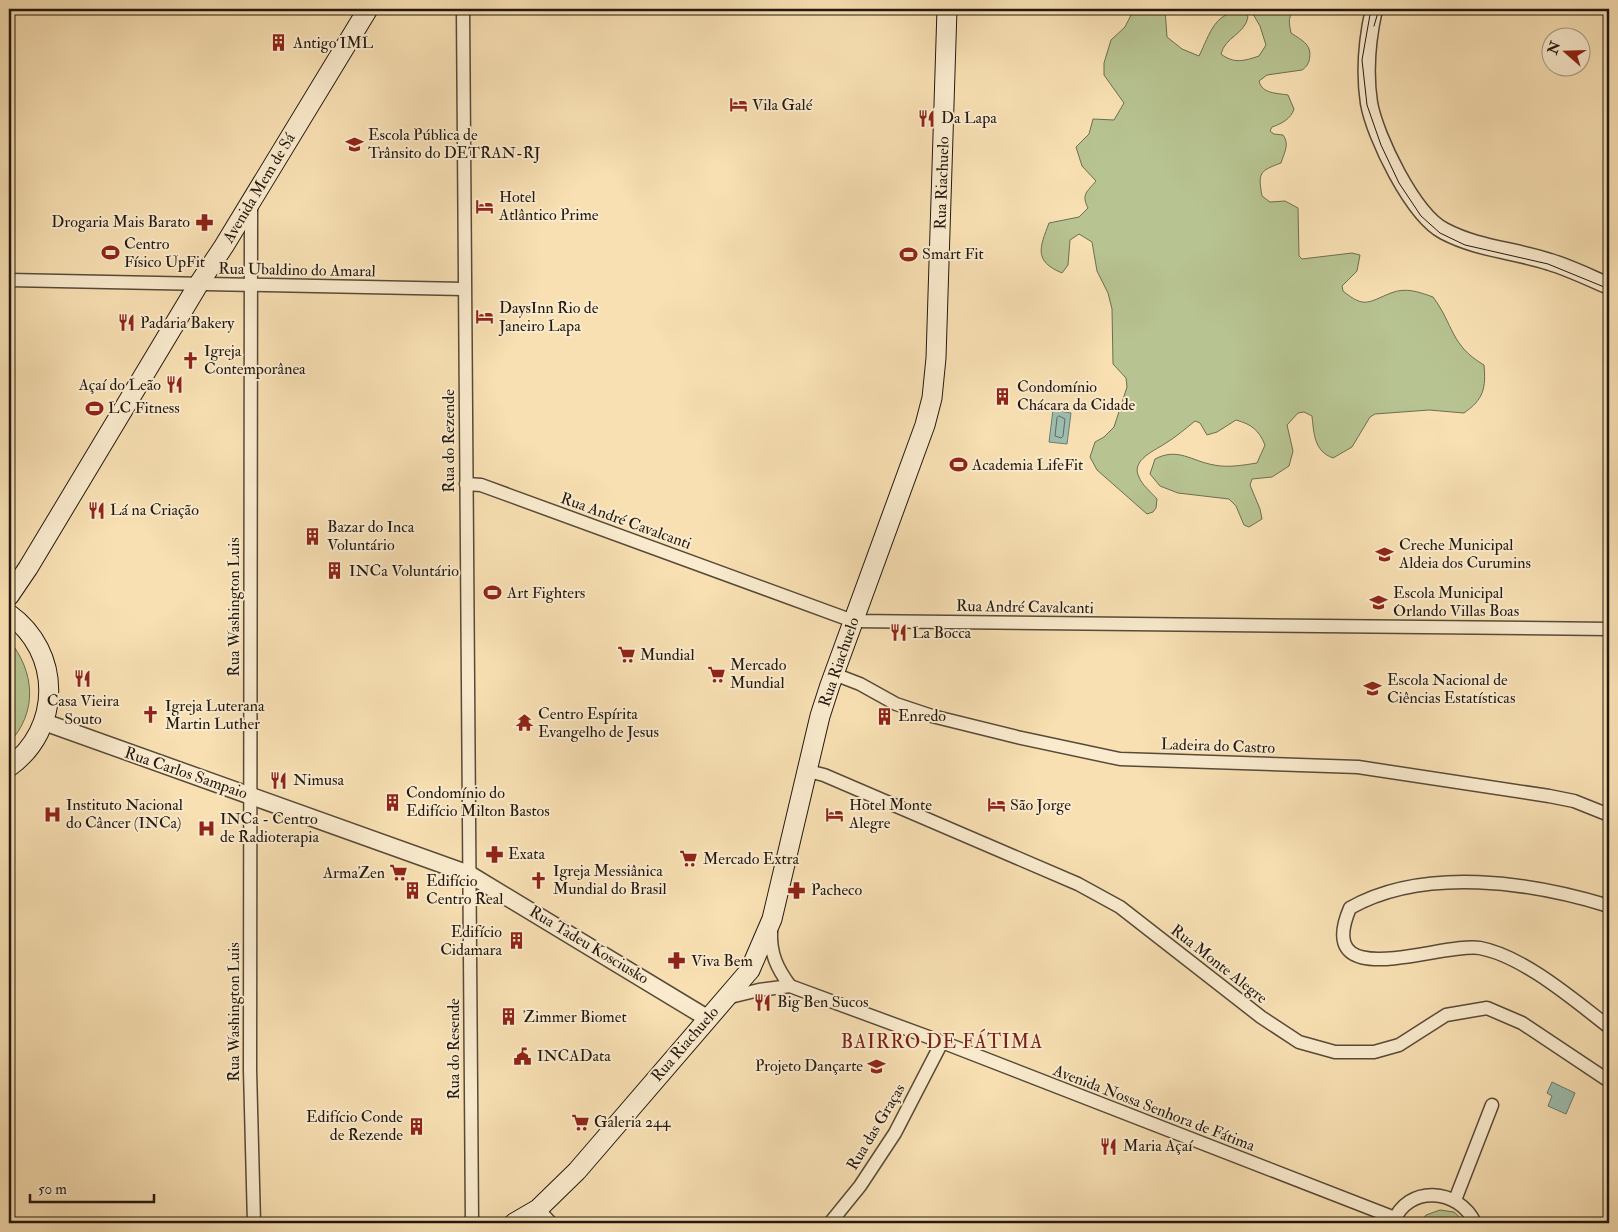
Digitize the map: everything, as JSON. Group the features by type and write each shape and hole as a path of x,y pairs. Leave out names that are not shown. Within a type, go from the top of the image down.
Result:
{"main road":[{"name":"Avenida Mem de Sá","path":"9,596 25,573 198,285 368,9"},
{"name":"Rua Riachuelo","path":"514,1223 538,1210 600,1145 750,970 772,918 777,889 808,771 820,716 925,425 932,398 936,358 947,9"},
{"path":"9,614 30,634 44,658 49,685 44,722 34,742 9,766"}],"street":[{"name":"Rua do Rezende","path":"463,9 470,874"},
{"path":"1374,9 1366,42 1370,104 1383,144 1402,182 1423,214 1442,230 1466,242 1549,262 1609,286"},
{"name":"Rua Washington Luis","path":"251,201 250,1070 254,1223"},
{"name":"Rua Ubaldino do Amaral","path":"9,280 464,289"},
{"name":"Rua André Cavalcanti","path":"466,484 481,485 853,621 1609,629"},
{"name":"Ladeira do Castro","path":"834,674 860,684 896,704 932,716 1017,737 1120,759 1358,768 1549,796 1574,801 1609,815"},
{"name":"Rua Carlos Sampaio","path":"44,722 470,874"},
{"name":"Rua Monte Alegre","path":"808,771 824,775 1069,880 1120,907 1261,1017 1299,1042 1335,1052 1374,1052 1399,1045 1446,1016 1487,1008 1522,1023 1609,1081"},
{"name":"Rua Tadeu Kosciusko","path":"470,874 707,1018"},
{"name":"Rua do Resende","path":"470,874 472,1223"},
{"path":"1609,906 1539,889 1452,880 1390,891 1367,898 1350,908 1342,935 1345,946 1354,954 1371,960 1479,948 1510,959 1553,984 1609,1027"},
{"path":"772,918 770,948 780,973 790,986"},
{"name":"Avenida Nossa Senhora de Fátima","path":"726,998 759,990 790,986 942,1042 1394,1221"},
{"name":"Rua das Graças","path":"830,1223 860,1186 895,1134 942,1042"},
{"path":"1455,1200 1492,1105"},
{"path":"1394,1221 1402,1208 1425,1196 1437,1195 1455,1200 1471,1214 1475,1223"},
{"path":"538,1210 551,1223"}],"green space":[{"path":"1134,9 1165,9 1167,37 1182,49 1199,56 1210,32 1220,19 1235,12 1245,12 1248,17 1246,23 1226,43 1221,54 1239,61 1259,56 1266,45 1260,26 1250,9 1297,9 1290,17 1291,33 1308,47 1310,56 1308,64 1302,70 1267,75 1259,81 1267,91 1288,95 1294,109 1288,118 1272,127 1270,131 1274,134 1283,135 1286,145 1281,163 1268,168 1260,178 1262,196 1270,202 1285,201 1298,208 1299,256 1302,259 1352,253 1360,255 1357,271 1342,286 1343,291 1350,297 1367,302 1397,291 1407,290 1433,297 1458,342 1484,365 1485,380 1480,398 1464,413 1429,410 1375,414 1370,417 1352,447 1333,458 1322,451 1316,441 1312,416 1304,412 1298,413 1287,425 1293,451 1289,466 1272,477 1252,479 1250,485 1262,519 1249,527 1244,525 1236,506 1229,499 1178,493 1160,486 1150,474 1155,459 1171,454 1219,466 1257,463 1265,445 1257,432 1250,426 1236,420 1217,432 1207,435 1200,423 1195,421 1145,456 1137,471 1144,486 1157,499 1156,508 1153,512 1147,514 1097,470 1090,457 1095,442 1104,437 1114,427 1127,387 1126,378 1113,364 1112,309 1108,293 1097,271 1092,242 1079,234 1070,240 1068,265 1062,273 1046,264 1041,252 1043,239 1049,223 1079,217 1088,208 1085,196 1096,181 1082,166 1076,147 1089,134 1093,119 1114,120 1124,103 1104,75 1104,63 1111,40 1125,27"},
{"path":"9,640 18,652 24,665 30,692 25,718 9,743"},
{"path":"1440,1210 1454,1212 1466,1223 1419,1223 1426,1215"}],"water":[{"path":"1053,410 1071,413 1067,444 1049,442"},
{"path":"1552,1082 1575,1093 1566,1114 1548,1106 1552,1096 1547,1093"}],"tram line":[{"path":"1371,9 1362,60 1367,105 1381,145 1399,183 1421,216 1440,233 1465,245 1548,264 1609,289"},
{"path":"1374,26 1379,9"}],"place":[{"name":"Antigo IML","path":"279,43"},
{"name":"Vila Galé","path":"738,105"},
{"name":"Da Lapa","path":"927,118"},
{"name":"Escola Pública de Trânsito do DETRAN-RJ","path":"354,144"},
{"name":"Hotel Atlântico Prime","path":"485,206"},
{"name":"Drogaria Mais Barato","path":"204,222"},
{"name":"Centro Físico UpFit","path":"110,253"},
{"name":"Smart Fit","path":"908,254"},
{"name":"DaysInn Rio de Janeiro Lapa","path":"485,317"},
{"name":"Padaria Bakery","path":"126,323"},
{"name":"Igreja Contemporânea","path":"190,360"},
{"name":"Açaí do Leão","path":"175,385"},
{"name":"Condomínio Chácara da Cidade","path":"1003,396"},
{"name":"LC Fitness","path":"94,408"},
{"name":"Academia LifeFit","path":"958,465"},
{"name":"Lá na Criação","path":"96,510"},
{"name":"Bazar do Inca Voluntário","path":"313,536"},
{"name":"Creche Municipal Aldeia dos Curumins","path":"1385,554"},
{"name":"INCa Voluntário","path":"335,571"},
{"name":"Art Fighters","path":"493,593"},
{"name":"Escola Municipal Orlando Villas Boas","path":"1379,602"},
{"name":"La Bocca","path":"898,633"},
{"name":"Mundial","path":"626,655"},
{"name":"Mercado Mundial","path":"716,674"},
{"name":"Casa Vieira Souto","path":"83,679"},
{"name":"Escola Nacional de Ciências Estatísticas","path":"1373,689"},
{"name":"Igreja Luterana Martin Luther","path":"151,715"},
{"name":"Enredo","path":"884,716"},
{"name":"Centro Espírita Evangelho de Jesus","path":"524,723"},
{"name":"Nimusa","path":"279,780"},
{"name":"Condomínio do Edifício Milton Bastos","path":"392,802"},
{"name":"São Jorge","path":"996,805"},
{"name":"Instituto Nacional do Câncer (INCa)","path":"52,814"},
{"name":"Hotel Monte Alegre","path":"835,814"},
{"name":"INCa - Centro de Radioterapia","path":"206,828"},
{"name":"Exata","path":"494,854"},
{"name":"Mercado Extra","path":"689,859"},
{"name":"ArmaZen","path":"399,873"},
{"name":"Igreja Messiânica Mundial do Brasil","path":"539,880"},
{"name":"Edifício Centro Real","path":"412,890"},
{"name":"Pacheco","path":"797,890"},
{"name":"Edifício Cidamara","path":"516,941"},
{"name":"Viva Bem","path":"677,961"},
{"name":"Big Ben Sucos","path":"763,1002"},
{"name":"Zimmer Biomet","path":"509,1017"},
{"name":"INCAData","path":"523,1056"},
{"name":"Projeto Dançarte","path":"877,1066"},
{"name":"Galeria 244","path":"580,1122"},
{"name":"Edifício Conde de Rezende","path":"417,1126"},
{"name":"Maria Açaí","path":"1109,1146"}],"district":[{"name":"BAIRRO DE FÁTIMA","path":"942,1042"}]}
